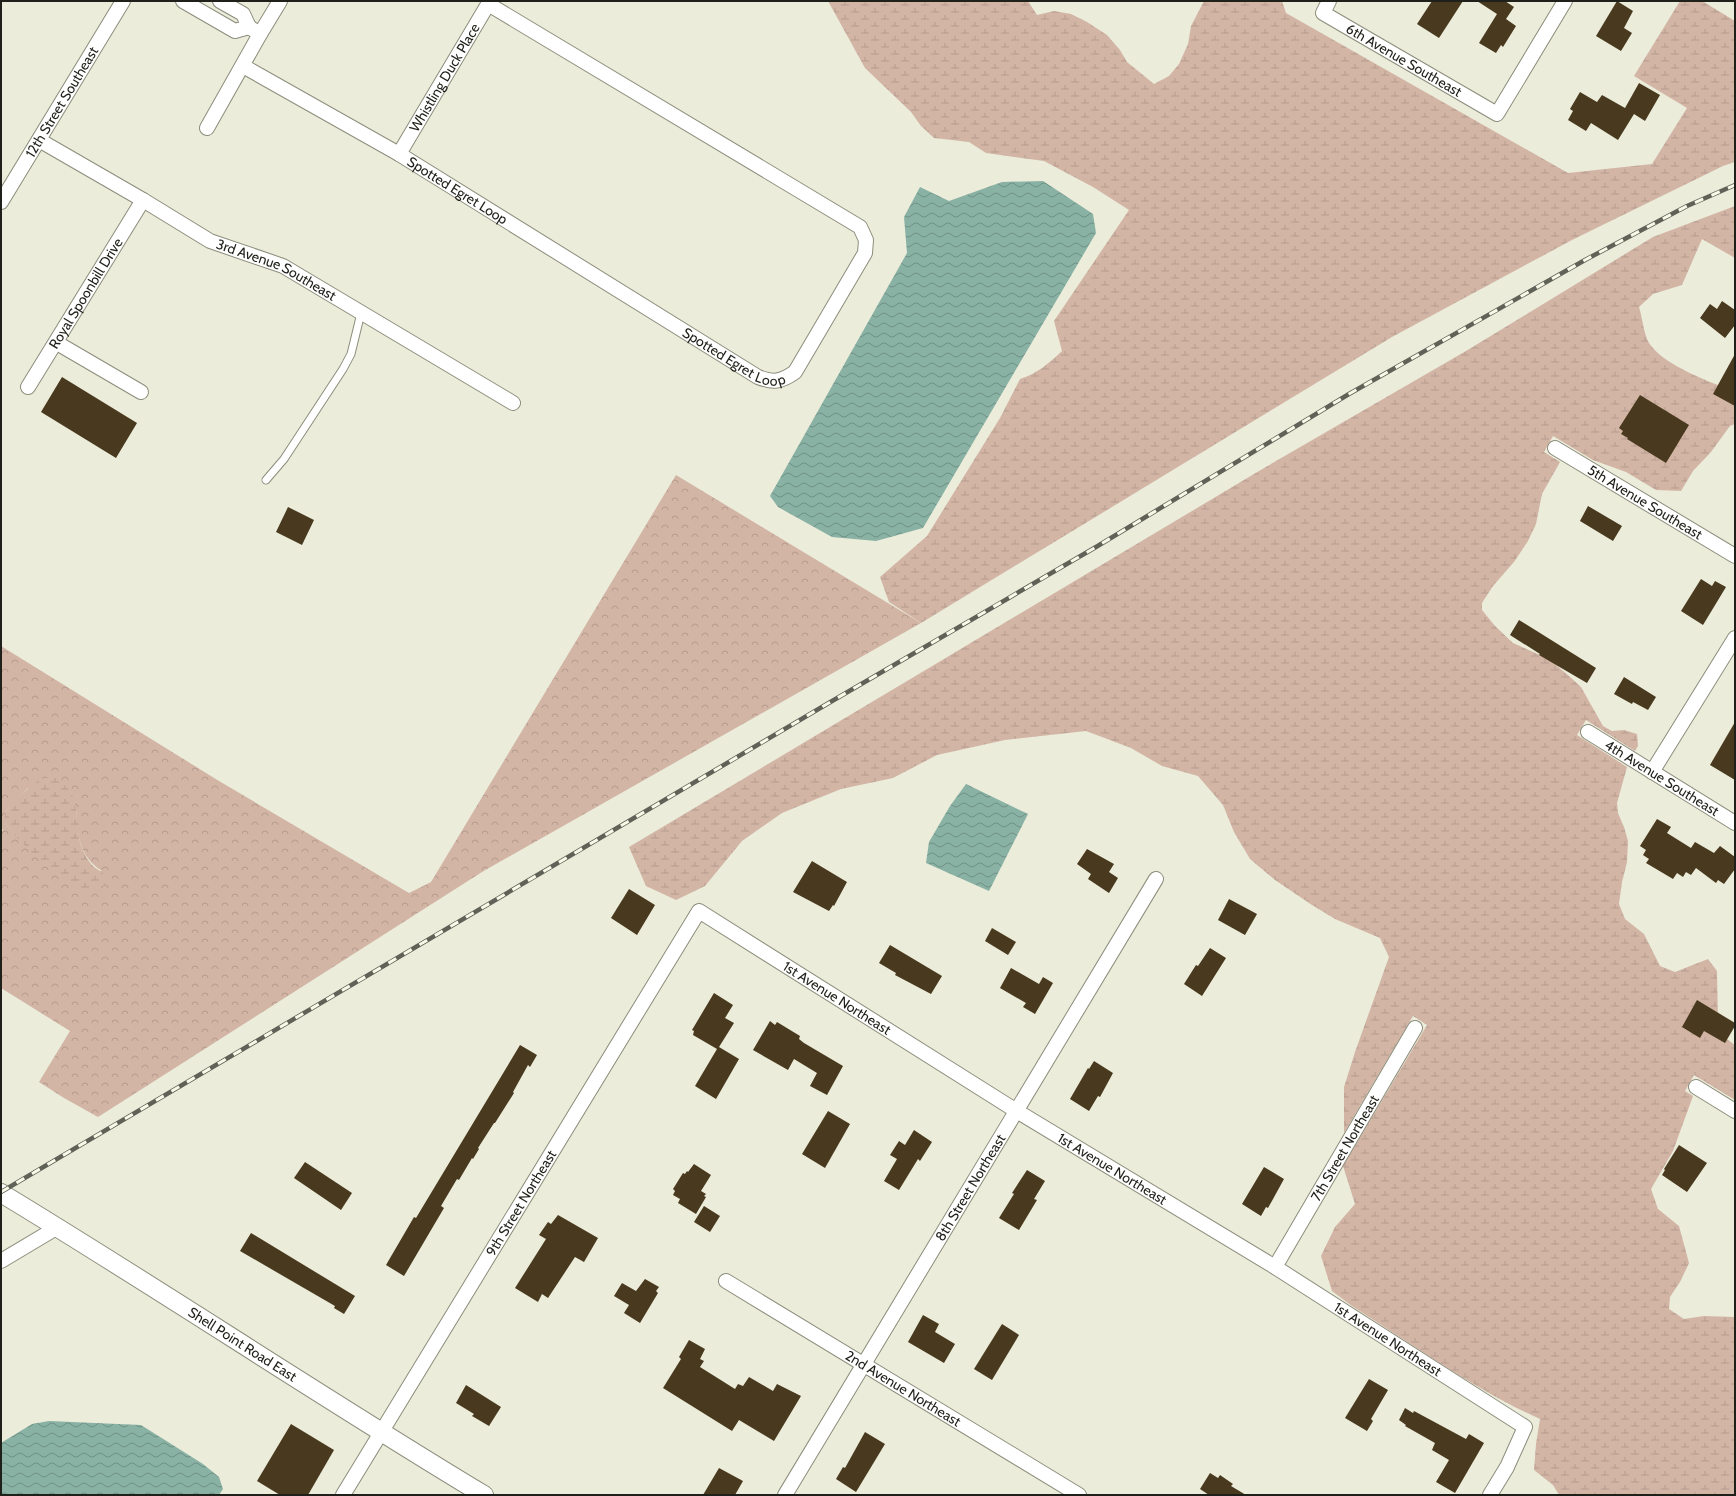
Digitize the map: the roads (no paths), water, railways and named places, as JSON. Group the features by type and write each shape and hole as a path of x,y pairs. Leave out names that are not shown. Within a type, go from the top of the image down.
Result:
{"street":[{"name":"12th Street Southeast","path":"1,202 123,1"},
{"path":"184,1 235,32 255,31"},
{"path":"220,1 243,14 255,31"},
{"path":"207,128 243,66 255,31 280,1"},
{"name":"6th Avenue Southeast","path":"1329,1 1324,14 1497,114 1565,1"},
{"name":"Whistling Duck Place","path":"399,154 489,2"},
{"name":"Spotted Egret Loop","path":"243,66 399,154 758,377 770,382 786,379 795,372 865,253 866,240 860,227 489,2"},
{"name":"3rd Avenue Southeast","path":"39,140 143,200 210,241 283,266 513,402"},
{"name":"Royal Spoonbill Drive","path":"28,387 57,343 143,200"},
{"path":"57,343 141,392"},
{"name":"5th Avenue Southeast","path":"1555,448 1735,556"},
{"path":"1652,772 1735,638"},
{"name":"4th Avenue Southeast","path":"1588,732 1735,823"},
{"name":"8th Street Northeast","path":"785,1495 1156,879"},
{"name":"1st Avenue Northeast","path":"700,911 1016,1110 1275,1267 1525,1426 1507,1467 1490,1495"},
{"name":"9th Street Northeast","path":"343,1495 700,911"},
{"name":"7th Street Northeast","path":"1275,1267 1415,1028"},
{"path":"1696,1087 1735,1111"},
{"name":"Shell Point Road East","path":"1,1193 58,1227 381,1433 484,1495"},
{"path":"1,1261 58,1227"},
{"name":"2nd Avenue Northeast","path":"726,1282 1079,1495"}],"lane":[{"path":"266,480 284,459 343,369 351,354 361,313"}],"water":[{"path":"1043,181 1093,214 1096,233 923,528 876,541 832,537 778,507 770,496 907,253 904,217 920,187 949,201 1002,182"},
{"path":"966,784 1028,814 989,891 926,863 929,842 950,806"},
{"path":"49,1421 141,1425 203,1464 219,1477 223,1489 219,1495 1,1495 1,1443 32,1424"}],"railway":[{"path":"1,1192 827,704 1096,547 1349,394 1585,260 1687,206 1735,185"}]}
